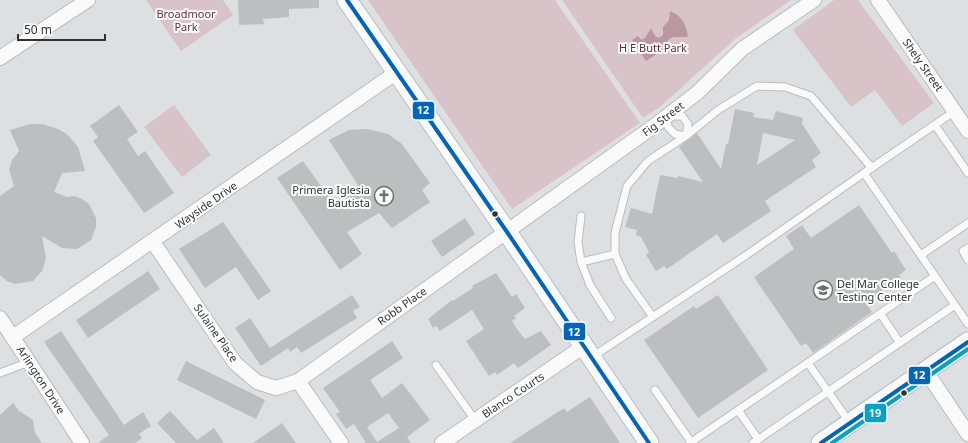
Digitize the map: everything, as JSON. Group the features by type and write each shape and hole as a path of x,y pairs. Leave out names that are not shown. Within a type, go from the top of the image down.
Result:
{"street":[{"path":"0,58 88,0"},
{"path":"347,0 507,232 649,443"},
{"name":"Fig Street","path":"507,232 697,93 742,49 814,0"},
{"name":"Shely Street","path":"878,0 968,131"},
{"name":"Wayside Drive","path":"14,338 397,72"},
{"name":"Robb Place","path":"298,381 507,232"},
{"name":"Sulaine Place","path":"153,242 236,363 257,382 276,388 298,381"},
{"name":"Arlington Drive","path":"0,318 82,443"},
{"path":"821,443 968,342"},
{"name":"Blanco Courts","path":"442,443 475,420 588,352"},
{"path":"926,371 968,434"},
{"path":"298,381 341,443"}],"lane":[{"path":"653,317 626,279 615,254 615,233 627,186 648,161 686,136 718,110 757,86 785,87 811,96 872,168"},
{"path":"588,352 653,317 745,256 954,111"},
{"path":"667,116 682,116 688,124 686,136 675,134 668,127 667,116"},
{"path":"935,125 968,173"},
{"path":"864,173 968,324"},
{"path":"581,216 578,242 581,262 590,285 611,318"},
{"path":"921,255 968,223"},
{"path":"968,248 963,251 968,260"},
{"path":"581,262 615,254"},
{"path":"655,390 691,443 935,276"},
{"path":"738,410 755,441 955,305"},
{"path":"880,313 900,342"},
{"path":"0,373 29,362"},
{"path":"808,362 850,424"},
{"path":"436,365 475,420"}],"green space":[{"name":"Broadmoor Park","path":"146,0 223,0 233,15 181,51"},
{"path":"368,0 555,0 640,123 512,209"},
{"name":"H E Butt Park","path":"562,0 791,0 735,39 661,106 643,118"},
{"path":"834,0 858,0 934,103 902,126 875,90 851,107 793,30"},
{"path":"174,105 211,155 182,177 144,127"}],"shaded area":[{"path":"670,11 678,15 683,21 688,37 673,37 668,40 666,48 646,61 632,40 638,36 641,40 645,38 651,28 655,36 659,38 663,35 663,27 669,20"}],"building":[{"path":"238,0 319,0 319,8 289,9 289,17 263,19 264,24 239,25"},
{"path":"119,105 138,132 127,139 138,156 145,151 174,193 144,213 93,141 98,137 90,126"},
{"path":"735,109 754,113 753,117 773,120 776,111 803,118 802,124 821,153 812,160 816,167 765,201 771,211 723,243 717,234 667,269 664,266 656,271 646,255 649,252 641,237 636,235 637,230 625,227 631,208 652,214 660,175 678,178 678,176 703,182 679,147 697,133 721,169 726,144 728,144","holes":["763,133 795,140 757,165"]},
{"path":"30,124 43,124 58,129 67,134 78,147 85,171 62,173 54,192 67,197 74,196 89,204 96,218 96,227 91,240 77,249 62,248 42,236 46,258 42,271 33,281 15,284 7,281 0,275 0,196 14,186 9,170 12,160 19,151 10,130"},
{"name":"Primera Iglesia Bautista","path":"367,129 388,134 402,144 430,183 422,190 430,202 392,228 379,213 347,232 362,254 340,270 277,178 303,161 333,203 358,185 329,140 349,130"},
{"name":"Del Mar College Testing Center","path":"859,205 892,253 894,251 906,270 899,275 901,278 865,302 872,312 813,353 806,343 801,346 754,277 794,249 786,236 802,225 811,238"},
{"path":"465,218 475,234 442,257 431,241"},
{"path":"223,222 271,291 258,300 236,267 205,288 179,249"},
{"path":"148,271 160,289 88,338 76,320"},
{"path":"496,273 512,297 516,294 525,308 514,316 516,318 512,321 519,332 525,339 541,331 551,345 518,368 514,363 497,375 495,372 489,376 466,341 484,329 472,310 440,331 436,326 433,328 428,319 452,300 453,301 473,288 472,286"},
{"path":"352,295 360,307 353,311 357,318 301,353 297,347 290,352 288,348 261,366 235,328 250,318 270,348"},
{"path":"718,295 768,370 698,418 644,340 694,306 696,309"},
{"path":"61,331 124,425 143,412 151,426 139,434 142,438 135,443 98,443 109,435 44,342"},
{"path":"392,341 403,358 370,380 382,398 402,383 430,420 407,437 411,443 366,443 354,424 346,429 336,414 340,412 323,388","holes":["388,413 399,428 377,442 367,427"]},
{"path":"186,361 265,400 256,419 177,380"},
{"path":"590,397 620,443 510,443 564,408 567,412"},
{"path":"13,403 19,411 33,420 35,433 42,443 0,443 0,415"},
{"path":"170,411 197,440 214,428 224,443 176,443 157,423"},
{"path":"282,423 296,443 253,443"}],"transit line":[{"name":"12","path":"347,0 507,232 649,443"},
{"name":"12","path":"821,443 968,342"},
{"name":"19","path":"832,443 968,349"}],"place":[{"name":"Primera Iglesia Bautista","path":"384,196"},
{"name":"Del Mar College Testing Center","path":"823,290"}]}
